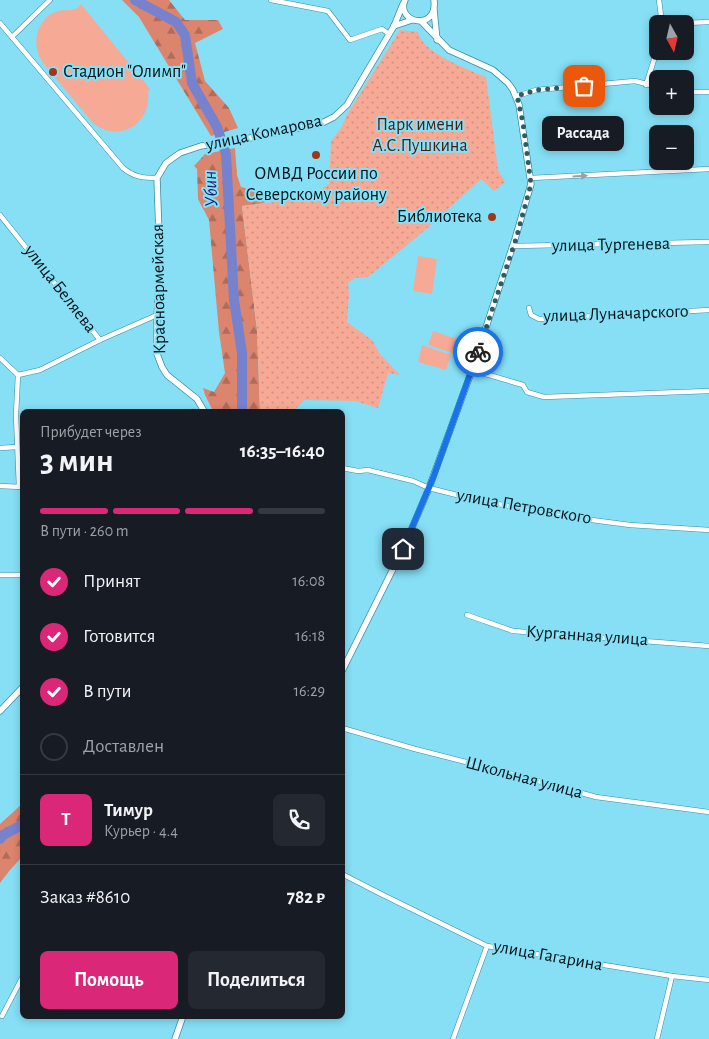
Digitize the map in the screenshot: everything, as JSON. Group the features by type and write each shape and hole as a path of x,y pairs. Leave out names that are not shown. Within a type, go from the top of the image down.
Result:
{"street":[{"path":"12,37 50,0"},
{"path":"271,0 328,11 350,40 382,29 389,34"},
{"path":"434,0 438,40"},
{"path":"659,0 661,15"},
{"path":"404,2 405,14 412,20"},
{"name":"улица Комарова","path":"156,178 166,163 180,153 214,143 309,126 334,118 347,105 394,26 404,2"},
{"path":"394,26 412,20 421,21 430,17 434,10"},
{"path":"345,665 403,549 429,488 472,370 513,246 529,194 531,178 517,96 508,83 493,70 449,50 421,21"},
{"path":"694,23 709,22"},
{"path":"0,23 123,168 131,175 140,178 156,178"},
{"path":"646,85 654,60"},
{"path":"517,96 536,90 635,80 649,86"},
{"path":"694,92 709,92"},
{"path":"531,178 709,169"},
{"name":"Красноармейская","path":"156,178 160,265 157,354 167,375 197,399 203,409"},
{"name":"улица Беляева","path":"0,215 100,340"},
{"name":"улица Тургенева","path":"513,246 709,242"},
{"name":"улица Луначарского","path":"529,308 532,315 539,319 709,310"},
{"path":"18,375 40,370 100,340 157,315"},
{"path":"0,358 18,375 16,415 20,477"},
{"path":"472,370 523,385 527,392 544,397 709,391"},
{"path":"0,448 17,447"},
{"name":"улица Петровского","path":"345,469 358,471 368,470 413,481 429,488 546,514 630,525 709,530"},
{"path":"0,486 20,487"},
{"path":"0,575 20,575"},
{"name":"Курганная улица","path":"467,615 513,630 709,646"},
{"path":"0,711 20,690"},
{"name":"Школьная улица","path":"345,729 596,797 709,812"},
{"name":"улица Гагарина","path":"345,876 487,946 672,976 709,980"},
{"path":"453,1039 487,946"},
{"path":"657,1039 672,976"},
{"path":"2,1016 20,982"},
{"path":"175,1039 181,1019"}],"green space":[{"path":"122,0 169,0 185,20 218,20 223,29 195,43 205,81 229,108 238,128 211,136 139,17"},
{"path":"81,4 150,89 148,91 148,103 145,113 132,127 123,131 113,132 93,123 39,56 36,42 39,28 43,21 55,12 75,9"},
{"name":"Парк имени А.С.Пушкина","path":"400,30 418,32 421,40 437,53 458,65 486,77 498,170 505,182 494,191 481,179 424,231 368,277 355,278 348,283 347,322 372,340 380,354 400,375 388,373 378,408 355,401 304,400 296,409 260,409 257,330 242,206 313,197 329,183 331,141 341,128 348,113"},
{"path":"235,148 237,175 241,187 257,191 265,203 242,206 257,330 260,409 212,409 203,388 214,392 225,373 219,332 209,220 198,199 197,169 194,166 205,154"},
{"path":"418,256 437,259 432,294 413,291"},
{"path":"433,331 460,340 455,354 428,345"},
{"path":"422,345 451,355 446,370 418,362"},
{"path":"20,806 20,859 0,883 0,824"}],"waterway":[{"name":"Убин","path":"135,0 176,22 185,35 192,83 217,127 226,154 234,300 242,353 242,409"},
{"name":"Убин","path":"0,839 3,835 20,826"}],"way so far":[{"path":"478,352 516,239 531,184 523,123 517,96 536,90 584,86"}],"place":[{"name":"Стадион \"Олимп\"","path":"53,72"},
{"name":"Рассада","path":"584,86"},
{"name":"ОМВД России по Северскому району","path":"316,155"},
{"name":"Библиотека","path":"492,217"}],"route":[{"path":"403,549 433,478 478,352"}]}
